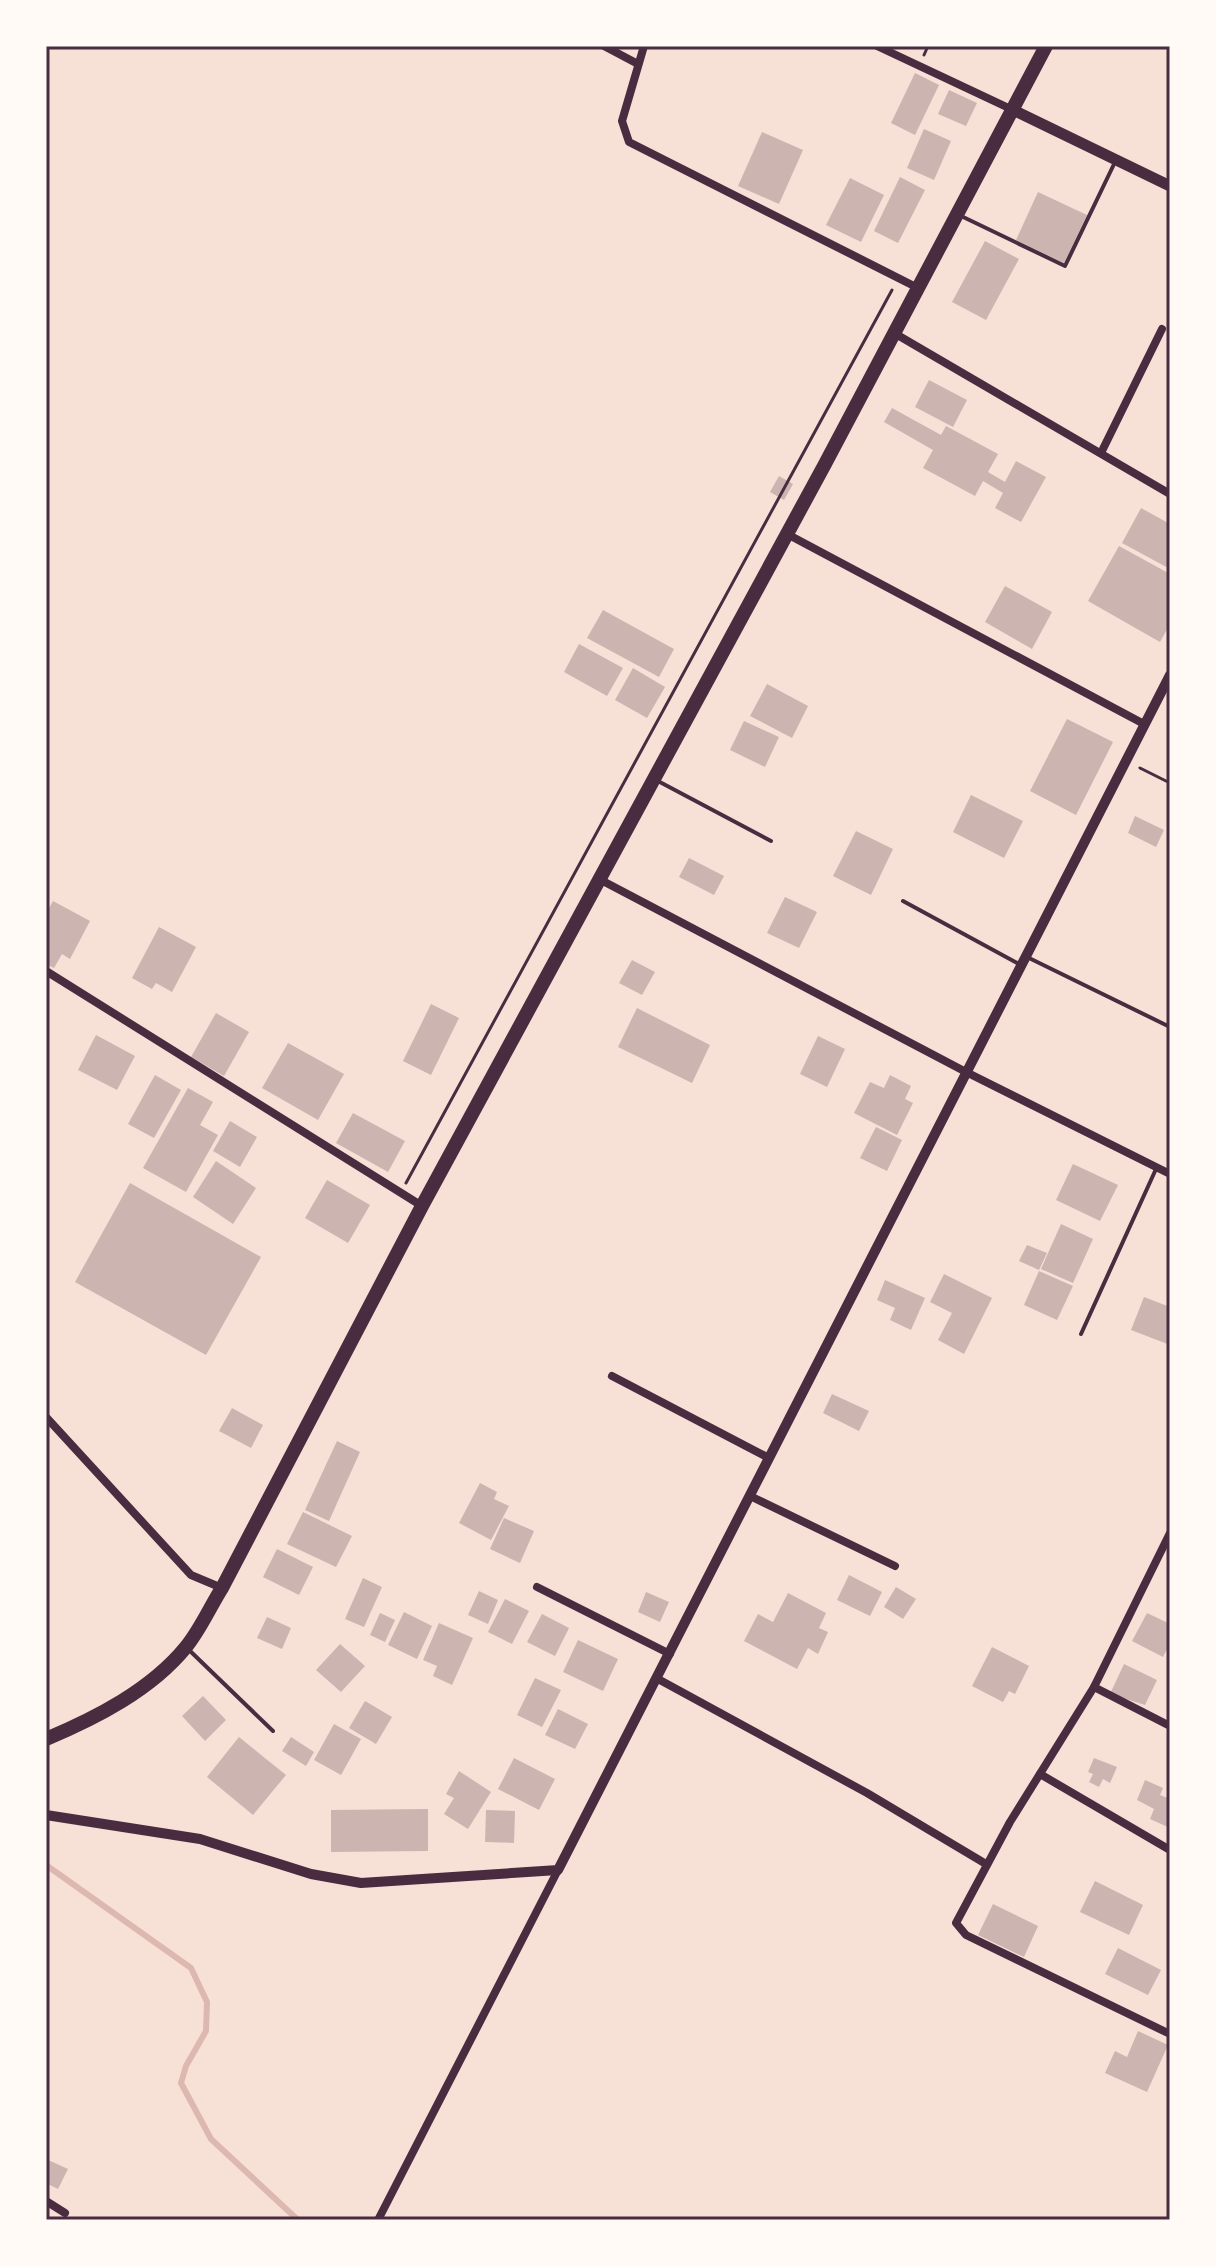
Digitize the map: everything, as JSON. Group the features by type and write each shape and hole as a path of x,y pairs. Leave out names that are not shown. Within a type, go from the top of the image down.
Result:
{"highway":[{"path":"46,1739 87,1722 141,1688 186,1647 222,1588 422,1206 787,534 1046,46"}],"main road":[{"path":"1013,110 1170,186"}],"street":[{"path":"604,46 638,64"},
{"path":"644,46 624,108 623,132 638,149 918,288"},
{"path":"877,46 1013,110"},
{"path":"1101,453 1162,329"},
{"path":"894,333 1170,494"},
{"path":"787,534 1144,724"},
{"path":"378,2220 1170,675"},
{"path":"599,879 966,1072 1170,1174"},
{"path":"46,971 422,1206"},
{"path":"612,1376 769,1458"},
{"path":"46,1417 191,1575 222,1588"},
{"path":"750,1496 895,1566"},
{"path":"1169,1538 1094,1687 956,1918 959,1929 1170,2034"},
{"path":"537,1587 670,1654"},
{"path":"658,1679 867,1793 986,1864"},
{"path":"1094,1687 1170,1726"},
{"path":"1040,1774 1170,1850"},
{"path":"46,1815 200,1839 311,1874 361,1883 558,1870"},
{"path":"46,2201 65,2213"}],"lane":[{"path":"957,214 1065,266 1116,160"},
{"path":"654,779 771,841"},
{"path":"903,901 1024,961 1170,1027"},
{"path":"1081,1334 1157,1167"},
{"path":"186,1647 273,1731"}],"path":[{"path":"401,1193 899,278"},
{"path":"1125,761 1170,783"}],"building":[{"path":"915,73 939,85 915,135 891,123"},
{"path":"949,90 977,103 966,126 938,114"},
{"path":"924,129 951,141 934,180 907,168"},
{"path":"762,132 803,150 779,204 738,186"},
{"path":"900,177 925,190 898,243 874,231"},
{"path":"850,178 884,195 861,242 826,225"},
{"path":"1038,192 1087,215 1064,263 1016,240"},
{"path":"985,241 1019,259 986,320 952,302"},
{"path":"929,380 967,400 953,427 915,407"},
{"path":"892,408 941,435 946,426 998,454 988,472 1005,482 1016,461 1046,477 1021,522 995,508 1003,493 983,481 975,496 923,468 933,450 884,422"},
{"path":"779,476 793,484 784,500 770,492"},
{"path":"1141,508 1170,524 1170,569 1122,543"},
{"path":"1119,546 1170,574 1170,624 1160,642 1088,601"},
{"path":"1005,586 1052,612 1032,649 985,622"},
{"path":"603,610 674,649 659,677 587,638"},
{"path":"579,644 623,668 607,696 564,672"},
{"path":"633,668 665,687 647,718 615,700"},
{"path":"767,684 808,706 792,738 750,716"},
{"path":"1067,719 1113,742 1076,815 1030,791"},
{"path":"744,721 779,737 765,767 730,750"},
{"path":"971,795 1023,821 1004,858 953,832"},
{"path":"1135,816 1164,830 1156,847 1128,833"},
{"path":"856,831 893,849 871,895 833,876"},
{"path":"689,858 724,876 714,895 679,877"},
{"path":"785,897 817,912 799,948 767,933"},
{"path":"53,901 90,921 70,959 62,954 54,968 46,964 46,914"},
{"path":"159,927 196,947 172,992 156,983 152,989 132,978"},
{"path":"632,960 655,972 642,995 619,983"},
{"path":"431,1004 459,1018 431,1075 403,1061"},
{"path":"637,1008 710,1045 692,1083 618,1047"},
{"path":"216,1013 249,1032 224,1076 191,1057"},
{"path":"96,1035 135,1056 117,1090 78,1070"},
{"path":"818,1036 845,1049 827,1087 800,1074"},
{"path":"288,1043 344,1074 318,1120 262,1088"},
{"path":"155,1075 181,1090 154,1138 128,1124"},
{"path":"890,1075 911,1086 905,1099 913,1103 897,1135 854,1113 870,1082 884,1088"},
{"path":"188,1088 213,1102 200,1125 218,1135 186,1192 143,1168"},
{"path":"353,1113 405,1141 388,1172 336,1143"},
{"path":"230,1121 257,1137 240,1167 213,1151"},
{"path":"876,1127 902,1140 887,1171 860,1158"},
{"path":"216,1161 256,1188 233,1224 193,1197"},
{"path":"1073,1164 1118,1185 1100,1221 1056,1200"},
{"path":"327,1180 370,1205 348,1243 305,1218"},
{"path":"130,1183 261,1257 206,1355 75,1282"},
{"path":"1061,1224 1093,1239 1073,1283 1041,1269"},
{"path":"1027,1245 1047,1253 1039,1270 1019,1261"},
{"path":"1039,1271 1073,1286 1057,1320 1024,1305"},
{"path":"944,1274 992,1298 964,1354 938,1340 952,1313 930,1302"},
{"path":"885,1280 925,1298 911,1330 890,1320 895,1308 877,1300"},
{"path":"1144,1297 1170,1307 1170,1345 1131,1330"},
{"path":"832,1394 869,1411 859,1431 823,1413"},
{"path":"232,1408 263,1425 251,1448 219,1431"},
{"path":"337,1441 360,1452 329,1521 305,1510"},
{"path":"480,1483 497,1492 494,1499 509,1506 491,1540 459,1523"},
{"path":"303,1512 352,1536 336,1567 287,1544"},
{"path":"504,1518 534,1531 520,1563 490,1549"},
{"path":"277,1549 313,1567 299,1595 263,1577"},
{"path":"849,1575 882,1592 870,1616 837,1600"},
{"path":"363,1578 382,1587 364,1627 345,1619"},
{"path":"896,1587 916,1599 903,1619 884,1607"},
{"path":"479,1591 498,1600 488,1624 468,1615"},
{"path":"646,1592 669,1602 660,1622 638,1612"},
{"path":"788,1593 826,1613 819,1628 828,1632 818,1654 808,1648 797,1669 744,1641 758,1614 773,1622"},
{"path":"505,1599 529,1611 512,1644 488,1632"},
{"path":"404,1612 432,1626 417,1659 388,1645"},
{"path":"380,1613 395,1620 385,1642 370,1635"},
{"path":"1147,1613 1170,1624 1170,1643 1163,1657 1132,1641"},
{"path":"542,1614 569,1628 555,1656 527,1642"},
{"path":"267,1617 291,1628 282,1649 257,1638"},
{"path":"439,1623 473,1638 452,1685 433,1676 437,1666 423,1660"},
{"path":"578,1640 618,1659 603,1691 563,1672"},
{"path":"340,1644 365,1666 341,1692 316,1670"},
{"path":"992,1647 1029,1666 1015,1694 1009,1691 1003,1702 972,1686"},
{"path":"1124,1664 1157,1680 1145,1705 1110,1694"},
{"path":"535,1678 561,1690 542,1727 517,1715"},
{"path":"203,1696 226,1720 205,1741 182,1716"},
{"path":"365,1701 392,1717 376,1744 349,1728"},
{"path":"558,1709 588,1724 575,1749 545,1735"},
{"path":"334,1724 361,1739 341,1775 314,1760"},
{"path":"239,1737 286,1775 253,1815 207,1777"},
{"path":"291,1737 314,1752 306,1766 282,1751"},
{"path":"514,1758 555,1779 539,1810 498,1789"},
{"path":"1094,1758 1117,1767 1110,1783 1103,1779 1099,1787 1089,1782 1093,1774 1088,1772"},
{"path":"459,1771 491,1792 468,1829 444,1814 454,1798 446,1794"},
{"path":"1145,1780 1163,1788 1160,1795 1170,1799 1170,1828 1150,1819 1154,1809 1137,1800"},
{"path":"428,1809 428,1851 331,1852 331,1810"},
{"path":"486,1810 515,1811 514,1843 485,1842"},
{"path":"1095,1881 1143,1905 1129,1935 1080,1912"},
{"path":"993,1904 1038,1926 1024,1957 978,1935"},
{"path":"1118,1948 1161,1970 1148,1995 1105,1974"},
{"path":"1138,2031 1168,2045 1147,2092 1105,2073 1115,2051 1127,2057"},
{"path":"46,2159 68,2169 58,2189 46,2183"}],"waterway":[{"path":"46,1865 191,1968 207,2002 206,2031 186,2066 181,2083 211,2139 298,2220"}]}
